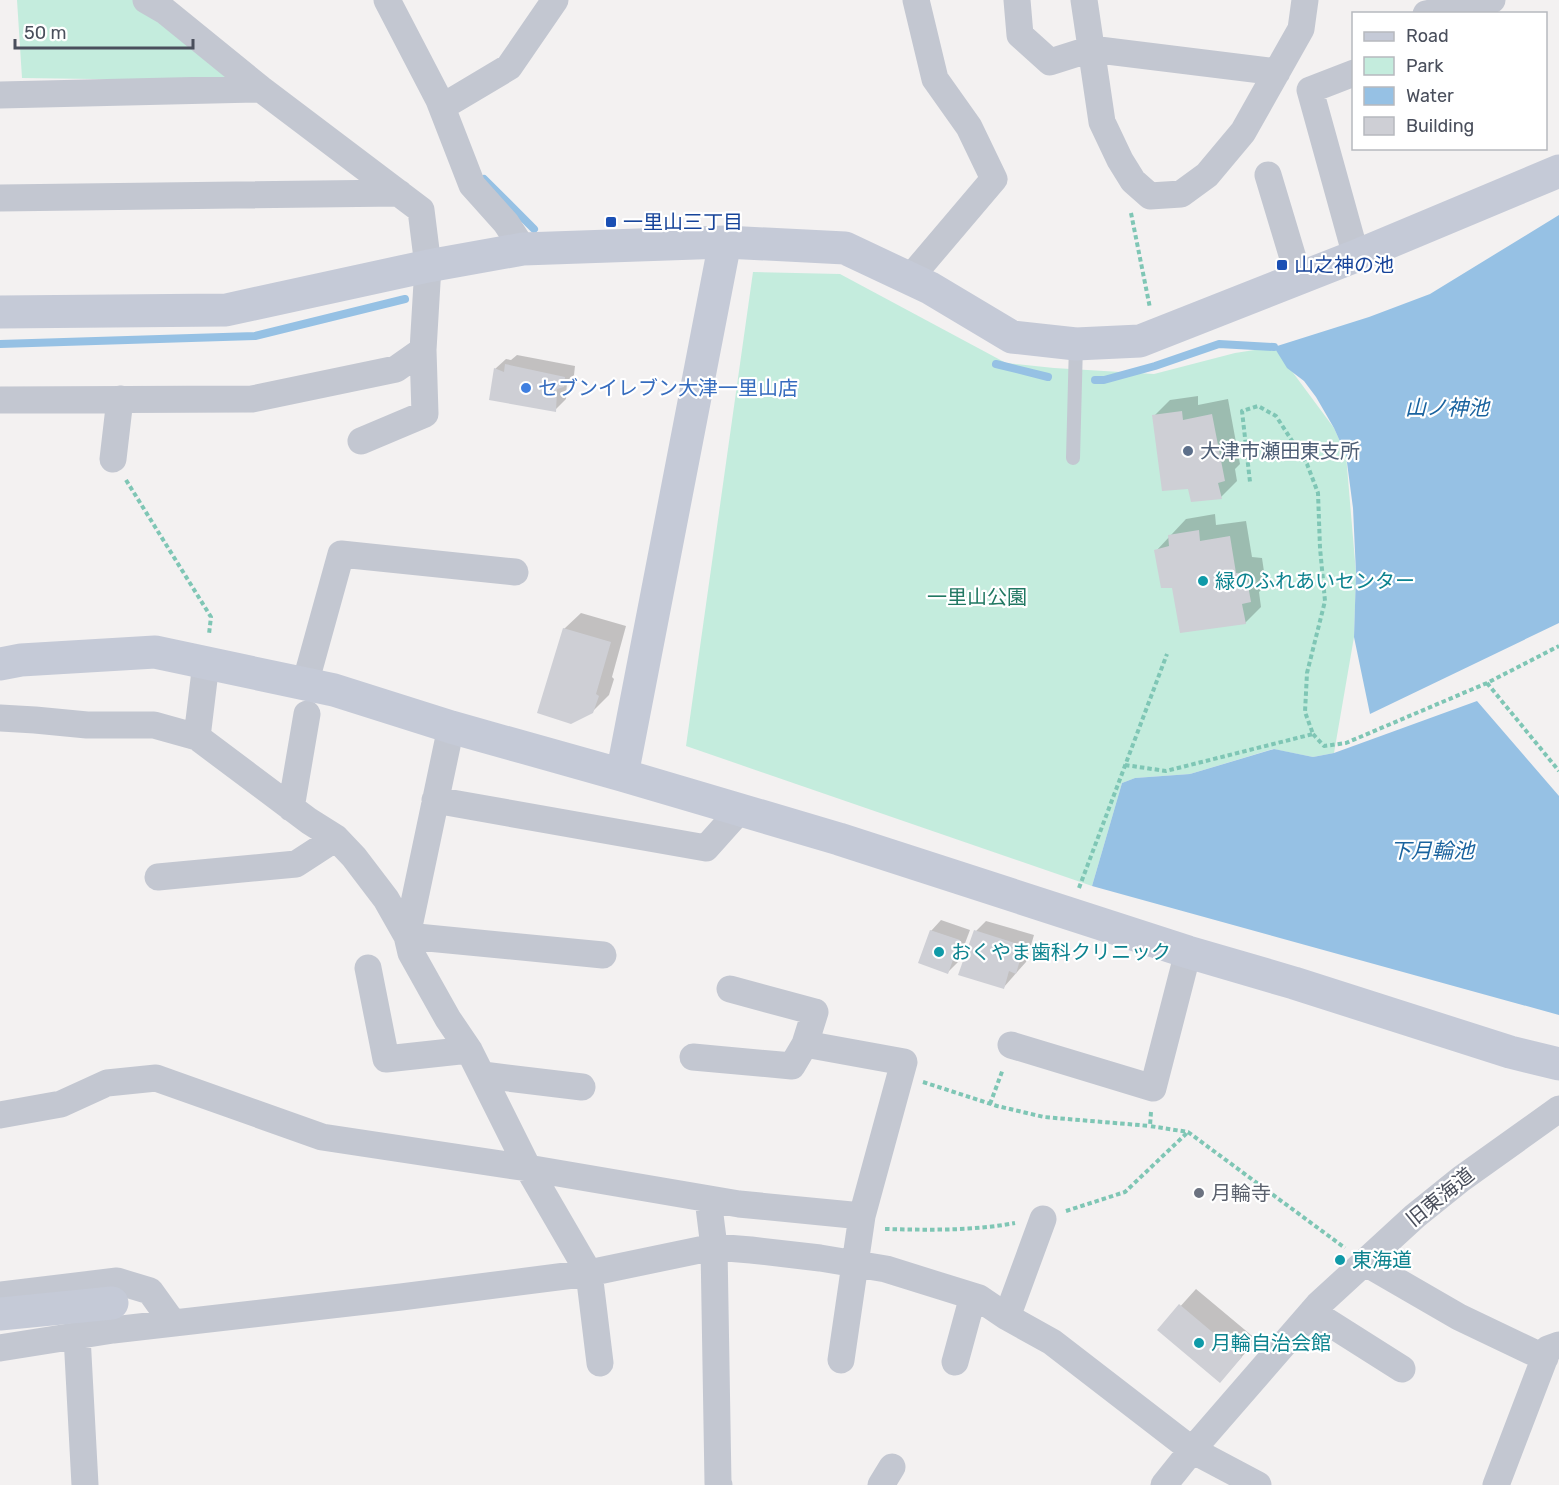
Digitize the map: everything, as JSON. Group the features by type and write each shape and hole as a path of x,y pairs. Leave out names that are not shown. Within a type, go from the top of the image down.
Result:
{"street":[{"path":"146,0 165,12 261,89 422,210 428,266 423,350 425,414 361,441"},
{"path":"387,0 442,107 472,185 506,223 523,249"},
{"path":"442,107 509,67 555,0"},
{"path":"910,278 994,179 969,127 935,79 916,0"},
{"path":"1017,0 1020,35 1050,62 1091,49 1277,72"},
{"path":"1084,0 1102,122 1133,181 1150,196 1181,194 1207,175 1243,132 1301,29 1305,0"},
{"path":"1435,12 1492,0"},
{"path":"1352,72 1310,90 1356,256"},
{"path":"0,95 261,89"},
{"path":"0,312 226,310 428,266 523,249 725,242 845,248 930,288 1012,338 1076,344 1140,341 1356,256 1559,171"},
{"path":"1268,174 1299,278"},
{"path":"0,198 399,193"},
{"path":"622,775 725,242"},
{"path":"0,400 252,399 396,369 423,350"},
{"path":"114,459 120,399"},
{"path":"291,808 306,699 341,554 515,572"},
{"path":"0,664 21,660 155,652 206,663 306,699 334,690 451,727 840,839 1188,952 1294,983 1510,1052 1559,1064"},
{"path":"197,736 206,663"},
{"path":"0,718 87,725 154,725 197,736 291,808 336,838 354,857 386,899 407,936 411,953 483,1075 528,1168 589,1273 600,1363"},
{"path":"407,936 451,727"},
{"path":"435,800 706,848 740,810"},
{"path":"158,877 296,864 336,838"},
{"path":"407,936 603,956"},
{"path":"1011,1045 1153,1088 1188,952"},
{"path":"368,968 386,1059 469,1050"},
{"path":"693,1057 792,1066 805,1044 815,1012 730,989"},
{"path":"805,1044 904,1062 862,1216 841,1360"},
{"path":"483,1075 582,1087"},
{"path":"0,1099 55,1088 156,1078 322,1137 528,1168 740,1204 862,1216"},
{"path":"0,1115 61,1104 107,1083"},
{"path":"0,1132 62,1119 107,1083"},
{"name":"旧東海道","path":"1164,1485 1318,1305 1415,1216 1461,1179 1559,1108"},
{"path":"708,1199 714,1248 719,1485"},
{"path":"1007,1317 1043,1219"},
{"path":"0,1348 113,1330 589,1273 714,1248 808,1256 886,1269 979,1298 1007,1317 1052,1342 1192,1450 1258,1485"},
{"path":"1364,1262 1459,1317 1552,1352 1496,1485"},
{"path":"0,1294 117,1281 150,1291 173,1323"},
{"path":"955,1362 973,1296"},
{"path":"0,1314 112,1303 173,1323"},
{"path":"1312,1312 1402,1369"},
{"path":"77,1336 85,1485"}],"lane":[{"path":"1073,458 1076,344"}],"path":[{"path":"1133,181 1125,186 1155,336"},
{"path":"1250,482 1242,411 1258,406 1276,416 1307,464 1318,493 1325,601 1307,673 1305,712 1313,734 1324,746 1346,743 1487,683 1559,646"},
{"path":"114,459 211,617 206,663"},
{"path":"1070,914 1167,654"},
{"path":"1487,683 1559,771"},
{"path":"1125,765 1166,771 1313,734"},
{"path":"990,1104 1011,1045"},
{"path":"901,1074 990,1104 1044,1117 1150,1126 1188,1132 1364,1262"},
{"path":"1150,1126 1153,1088"}],"green space":[{"path":"17,0 144,0 237,81 22,78"},
{"name":"一里山公園","path":"753,272 840,274 1006,363 1154,374 1235,353 1274,347 1334,428 1346,455 1356,573 1354,637 1334,753 1313,757 1273,749 1190,774 1135,778 1122,783 1092,886 686,746"}],"water":[{"name":"山ノ神池","path":"1559,215 1559,623 1370,714 1354,637 1356,573 1353,508 1346,455 1316,397 1304,381 1287,368 1274,347 1369,317 1430,294"},
{"name":"下月輪池","path":"1477,701 1559,796 1559,1015 1092,886 1122,783 1135,778 1190,774 1274,749 1313,757 1334,753"}],"building":[{"name":"セブンイレブン大津一里山店","path":"505,364 565,377 564,387 557,389 556,412 489,400 494,368 504,372"},
{"name":"大津市瀬田東支所","path":"1182,411 1183,420 1212,414 1225,481 1218,483 1222,499 1191,502 1188,489 1162,491 1152,415"},
{"name":"緑のふれあいセンター","path":"1199,530 1200,541 1230,536 1236,573 1246,574 1251,602 1242,604 1246,624 1180,633 1172,588 1161,588 1154,550 1169,546 1168,535"},
{"path":"563,628 611,642 593,713 571,724 537,713"},
{"name":"おくやま歯科クリニック","path":"930,930 960,940 948,974 918,963"},
{"path":"974,930 1024,946 1016,974 1009,971 1004,989 958,975"},
{"name":"月輪自治会館","path":"1179,1304 1242,1357 1220,1383 1157,1330"}],"waterway":[{"path":"484,179 534,229"},
{"path":"0,344 255,336 405,299"},
{"path":"1095,380 1104,380 1155,366 1219,344 1274,347"},
{"path":"996,364 1048,377"}],"place":[{"name":"一里山三丁目","path":"611,222"},
{"name":"山之神の池","path":"1282,265"},
{"name":"セブンイレブン大津一里山店","path":"526,388"},
{"name":"大津市瀬田東支所","path":"1188,451"},
{"name":"緑のふれあいセンター","path":"1203,581"},
{"name":"おくやま歯科クリニック","path":"939,952"},
{"name":"月輪寺","path":"1199,1193"},
{"name":"東海道","path":"1340,1260"},
{"name":"月輪自治会館","path":"1199,1343"}]}
